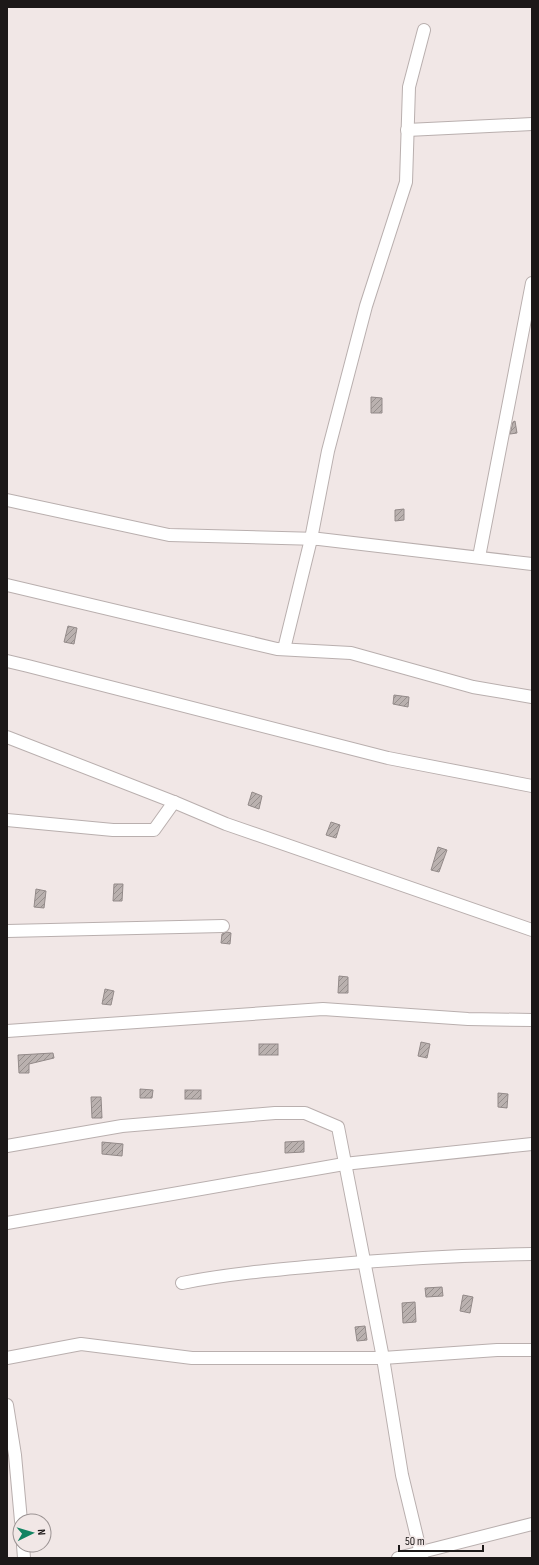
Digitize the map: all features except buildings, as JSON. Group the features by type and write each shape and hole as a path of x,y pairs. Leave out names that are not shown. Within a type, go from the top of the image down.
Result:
{"street":[{"path":"284,649 311,539 328,451 366,306 406,182 409,87 424,30"},
{"path":"407,130 532,124"},
{"path":"479,558 532,283"},
{"path":"7,500 169,535 311,539 532,564"},
{"path":"7,585 277,649 351,654 473,687 532,697"},
{"path":"7,662 388,758 532,786"},
{"path":"7,737 174,802 226,824 532,930"},
{"path":"7,820 113,830 154,830 174,802"},
{"path":"7,931 223,926"},
{"path":"7,1031 323,1009 468,1019 532,1020"},
{"path":"7,1146 122,1126 275,1113 305,1113 338,1127 383,1358 402,1475 422,1555"},
{"path":"7,1223 344,1164 532,1144"},
{"path":"182,1283 221,1275 364,1262 480,1255 532,1254"},
{"path":"7,1358 81,1344 192,1358 383,1358 497,1350 532,1350"},
{"path":"7,1405 11,1456 19,1513"},
{"path":"398,1558 422,1555 532,1524"}]}
